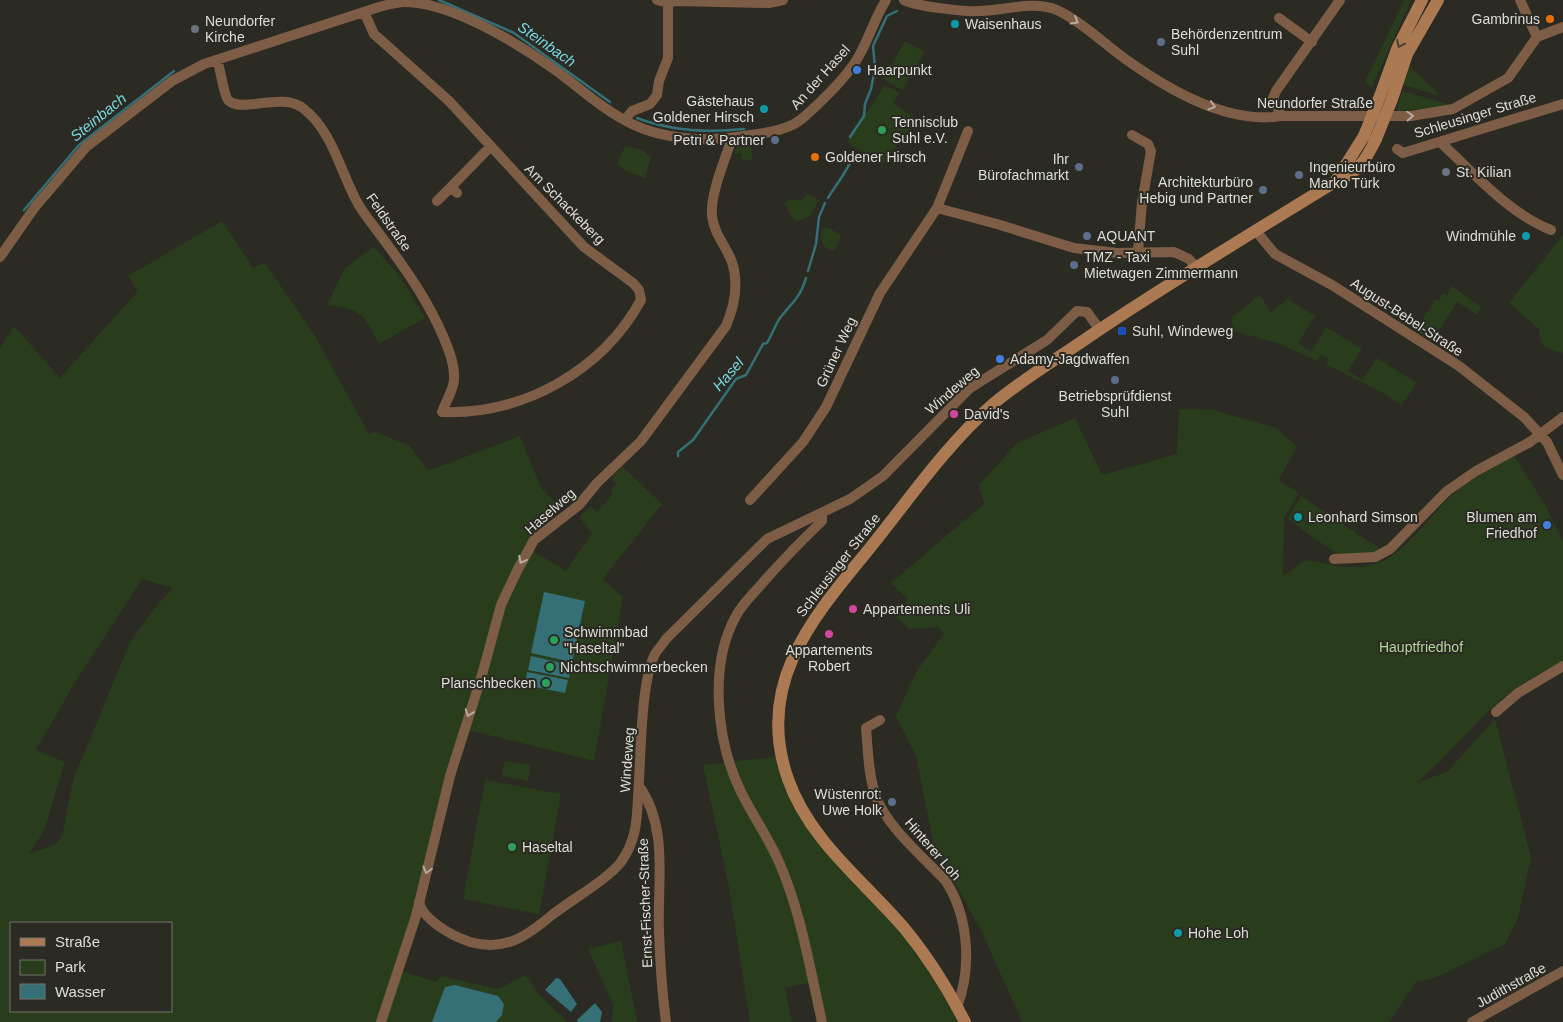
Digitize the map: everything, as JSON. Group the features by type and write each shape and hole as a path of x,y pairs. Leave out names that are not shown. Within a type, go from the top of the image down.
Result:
{"main road":[{"path":"1386,97 1397,50 1422,0"},
{"path":"1255,230 1334,182 1370,138 1386,97 1407,54 1438,0"},
{"name":"Schleusinger Straße","path":"965,1022 926,957 906,931 824,840 796,798 787,778 779,733 783,690 796,648 818,611 947,451 994,404 1100,330 1255,230"}],"street":[{"path":"657,0 668,3 676,0 770,3 783,0"},
{"name":"An der Hasel","path":"0,257 36,207 86,147 172,81 194,68 364,12 405,2 434,6 510,41 625,120 642,128 664,134 707,139 732,138 771,132 803,118 855,62 886,0"},
{"name":"Neundorfer Straße","path":"904,0 919,4 977,12 1037,5 1051,8 1086,27 1125,59 1200,102 1249,116 1267,118 1280,116 1357,117 1434,114 1453,109 1508,78 1537,37"},
{"path":"1280,116 1272,98 1340,0"},
{"path":"1520,0 1537,37 1563,27"},
{"path":"625,120 632,111 650,104 657,95 659,81 668,64 668,3"},
{"name":"Am Schackeberg","path":"364,12 374,34 448,101 584,247 633,283 639,290 641,300 628,320 592,360 564,382 520,399 478,411 442,412"},
{"path":"1279,18 1312,42"},
{"name":"Feldstraße","path":"217,60 226,96 232,102 242,105 291,101 304,109 319,125 336,154 356,202 418,285 434,314 448,347 454,372 451,391 442,412"},
{"name":"Schleusinger Straße","path":"1397,148 1404,153 1563,104"},
{"name":"Grüner Weg","path":"750,500 803,442 826,407 880,292 937,208 968,131"},
{"path":"1132,135 1148,144 1152,151 1142,202 1138,252"},
{"name":"Haselweg","path":"381,1022 416,916 450,776 482,675 501,605 534,540 585,499 597,483 641,441 726,326 734,306 735,284 732,262 716,231 712,207 732,138"},
{"path":"1440,142 1505,202 1533,223 1551,230"},
{"path":"438,201 454,190 490,147"},
{"path":"937,208 1092,252 1174,252 1188,259 1196,267"},
{"name":"August-Bebel-Straße","path":"1255,230 1276,254 1332,285 1459,366 1524,417 1541,434 1553,451 1563,475"},
{"name":"Windeweg","path":"430,921 463,939 481,944 500,944 521,939 613,871 630,845 637,825 644,705 649,670 655,654 687,617 768,539 850,499 883,476 965,392 988,375 1025,356 1047,340 1077,311 1087,312 1100,330"},
{"path":"1334,559 1375,557 1390,550 1447,491 1476,471 1530,442 1563,417"},
{"path":"822,513 822,521 784,559 736,616 722,657 719,694 719,713 729,763 741,792 779,862 796,911 822,1022"},
{"path":"1496,712 1518,693 1563,666"},
{"name":"Hinterer Loh","path":"880,720 866,728 875,796 886,816 946,880 951,888 964,928 966,943 964,989 957,1007"},
{"name":"Ernst-Fischer-Straße","path":"640,786 648,798 660,842 659,930 666,1022"},
{"path":"411,930 418,924 430,921 421,911 419,902"},
{"name":"Judithstraße","path":"1472,1022 1563,971"}],"green space":[{"path":"1404,0 1411,0 1372,87 1365,82"},
{"path":"905,41 925,52 902,90 883,79"},
{"path":"1409,66 1441,96 1403,85"},
{"name":"Tennisclub Suhl e.V.","path":"885,85 900,93 893,103 917,119 882,165 847,142"},
{"path":"1402,91 1444,103 1451,106 1397,111"},
{"path":"738,142 750,142 753,159 743,161 741,153 734,154"},
{"path":"625,146 643,150 651,158 645,178 624,170 617,163"},
{"path":"808,194 819,200 810,216 796,222 784,204 789,199 801,201"},
{"path":"222,221 253,268 265,263 315,336 369,434 375,432 409,445 428,471 520,436 541,488 555,502 510,578 400,970 436,982 441,976 498,989 526,975 539,994 567,1022 0,1022 0,348 14,326 60,378 138,291 128,276","holes":["142,579 173,588 158,604 130,642 73,780 62,837 54,845 28,854 43,833 65,762 36,750 74,684"]},
{"path":"822,227 831,229 840,235 840,240 834,251 826,248 822,242"},
{"path":"1563,235 1563,353 1543,345 1539,329 1509,303"},
{"path":"374,247 401,278 425,318 379,344 365,319 355,311 327,305 345,268"},
{"path":"1452,286 1481,307 1477,315 1457,302 1432,341 1415,331 1435,300 1439,300 1443,293 1447,295"},
{"path":"1260,295 1271,312 1288,299 1315,316 1298,343 1311,352 1326,327 1362,349 1348,371 1362,380 1377,358 1417,383 1401,405 1381,392 1326,364 1328,359 1321,355 1317,361 1277,343 1233,331 1232,317"},
{"name":"Hauptfriedhof","path":"1179,409 1214,410 1276,428 1297,446 1279,480 1299,493 1284,518 1283,576 1306,560 1353,567 1368,566 1380,562 1403,547 1459,489 1514,456 1544,503 1563,541 1563,661 1528,680 1503,698 1416,783 1447,772 1495,719 1531,857 1518,918 1505,944 1435,978 1416,982 1389,1022 1022,1022 981,930 934,846 916,756 896,716 916,672 944,634 938,627 909,629 894,614 908,599 891,583 984,504 979,485 1017,443 1075,418 1102,475 1177,454"},
{"name":"Schwimmbad \"Haseltal\"","path":"622,466 662,504 603,579 623,597 594,761 464,729 501,605 533,551 566,571 592,533 579,517 591,506 597,512 613,494 611,491 616,484 611,478"},
{"path":"1301,496 1380,549 1374,554 1337,554 1287,519"},
{"path":"782,756 796,798 884,906 965,1022 822,1022 813,982 785,988 792,1022 750,1022 729,887 703,765"},
{"path":"504,761 531,765 528,781 502,776"},
{"name":"Haseltal","path":"485,780 561,794 539,914 463,899"},
{"path":"621,941 637,1022 612,1022 613,1004 588,949"}],"water":[{"path":"544,592 585,601 572,662 531,653"},
{"name":"Nichtschwimmerbecken","path":"531,656 571,665 569,678 528,670"},
{"name":"Planschbecken","path":"527,672 568,680 565,693 525,685"},
{"path":"556,978 560,979 577,1004 571,1012 545,990"},
{"path":"455,985 498,996 504,1004 502,1015 496,1022 432,1022 445,987"},
{"path":"595,1003 602,1012 600,1022 578,1022 577,1020"}],"waterway":[{"name":"Steinbach","path":"439,0 514,33 610,102"},
{"name":"Hasel","path":"850,137 864,116 865,104 871,89 875,68 873,46 887,16 897,11"},
{"name":"Steinbach","path":"24,210 79,145 174,71"},
{"name":"Steinbach","path":"637,118 663,126 689,130 744,129"},
{"name":"Hasel","path":"828,198 853,156"},
{"name":"Hasel","path":"808,271 816,244 819,217 825,203"},
{"name":"Hasel","path":"678,456 678,452 693,440 736,379 746,375 763,344 767,343 780,318 798,296 806,278"}],"place":[{"name":"Gambrinus","path":"1550,19"},
{"name":"Waisenhaus","path":"955,24"},
{"name":"Neundorfer Kirche","path":"195,29"},
{"name":"Behördenzentrum Suhl","path":"1161,42"},
{"name":"Haarpunkt","path":"857,70"},
{"name":"Gästehaus Goldener Hirsch","path":"764,109"},
{"name":"Tennisclub Suhl e.V.","path":"882,130"},
{"name":"Petri & Partner","path":"775,140"},
{"name":"Goldener Hirsch","path":"815,157"},
{"name":"Ihr Bürofachmarkt","path":"1079,167"},
{"name":"St. Kilian","path":"1446,172"},
{"name":"Ingenieurbüro Marko Türk","path":"1299,175"},
{"name":"Architekturbüro Hebig und Partner","path":"1263,190"},
{"name":"AQUANT","path":"1087,236"},
{"name":"Windmühle","path":"1526,236"},
{"name":"TMZ - Taxi Mietwagen Zimmermann","path":"1074,265"},
{"name":"Suhl, Windeweg","path":"1122,331"},
{"name":"Adamy-Jagdwaffen","path":"1000,359"},
{"name":"Betriebsprüfdienst Suhl","path":"1115,380"},
{"name":"David's","path":"954,414"},
{"name":"Leonhard Simson","path":"1298,517"},
{"name":"Blumen am Friedhof","path":"1547,525"},
{"name":"Appartements Uli","path":"853,609"},
{"name":"Appartements Robert","path":"829,634"},
{"name":"Schwimmbad \"Haseltal\"","path":"554,640"},
{"name":"Nichtschwimmerbecken","path":"550,667"},
{"name":"Planschbecken","path":"546,683"},
{"name":"Wüstenrot: Uwe Holk","path":"892,802"},
{"name":"Haseltal","path":"512,847"},
{"name":"Hohe Loh","path":"1178,933"}]}
